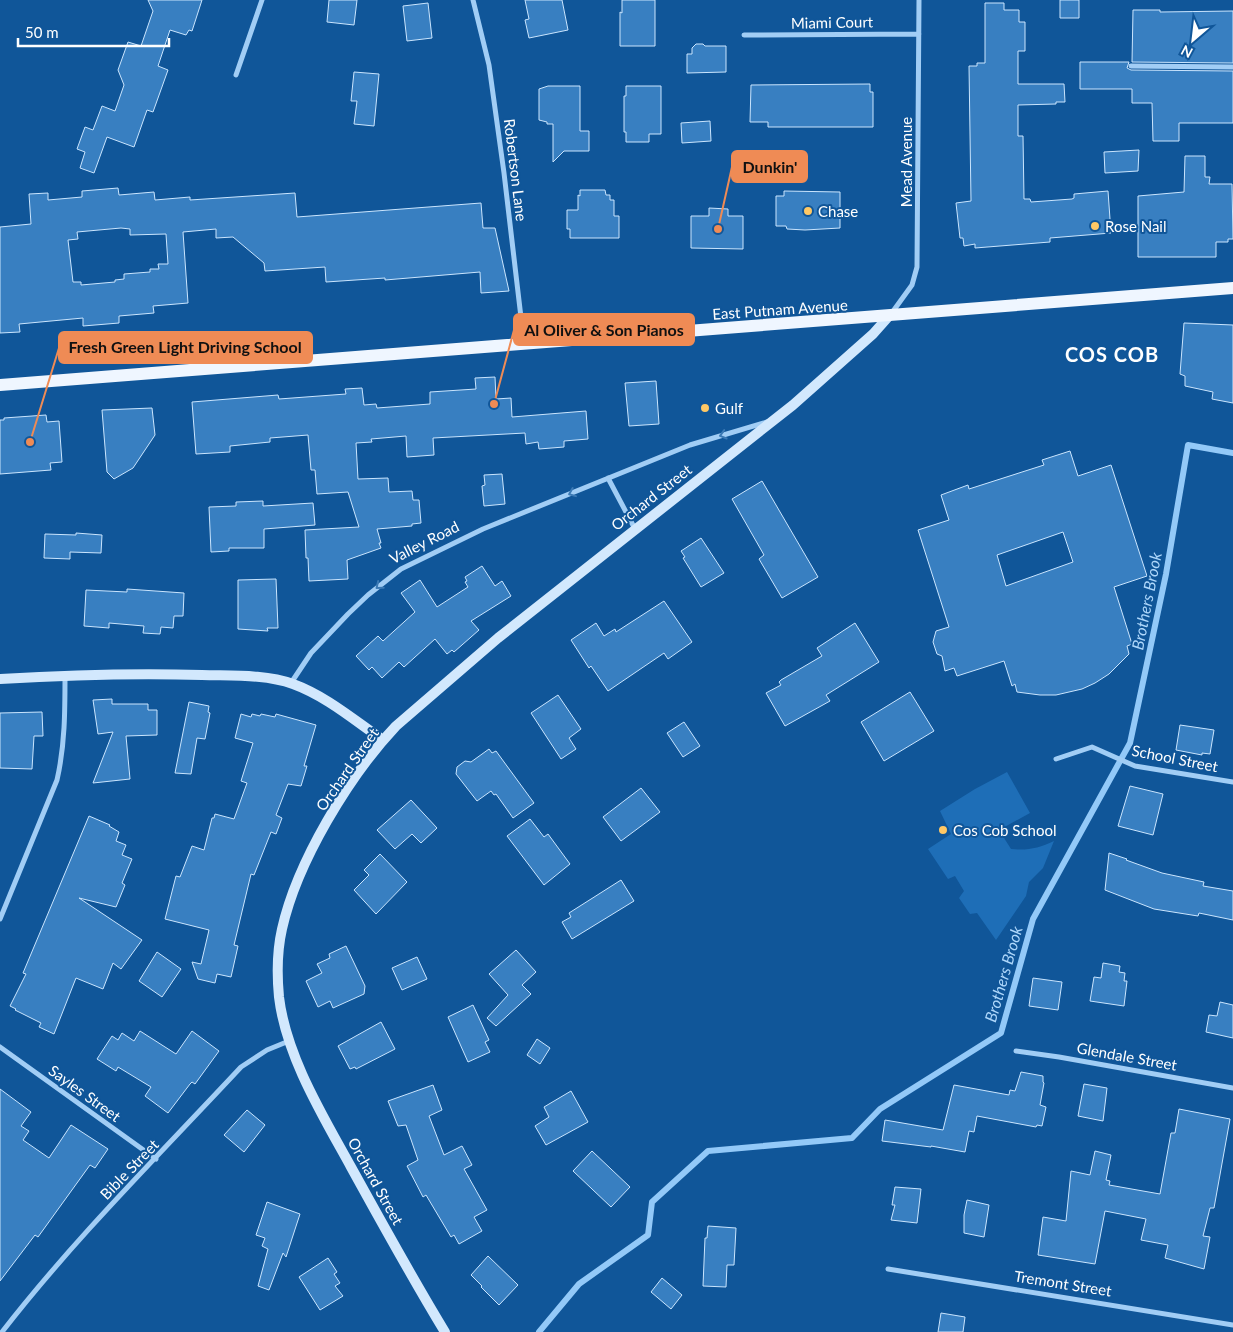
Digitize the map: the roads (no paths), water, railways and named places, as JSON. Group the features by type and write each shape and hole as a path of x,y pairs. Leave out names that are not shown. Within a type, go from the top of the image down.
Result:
{"main road":[{"name":"East Putnam Avenue","path":"0,385 1233,288"},
{"name":"Orchard Street","path":"445,1332 329,1127 288,1041 279,999 278,954 288,907 311,851 360,771 383,740 413,710 491,644 828,375 873,334 889,316"},
{"path":"0,679 65,675 135,674 237,676 291,683 323,698 383,740"}],"street":[{"path":"236,75 262,0"},
{"name":"Robertson Lane","path":"473,0 489,65 524,344"},
{"name":"Mead Avenue","path":"889,316 912,285 917,267 919,0"},
{"name":"Miami Court","path":"744,35 919,34"},
{"path":"1131,66 1233,67"},
{"name":"Valley Road","path":"291,683 311,653 348,614 368,595 401,569 483,529 690,444 770,422"},
{"path":"608,478 635,529"},
{"path":"0,919 57,780 65,730 65,675"},
{"name":"School Street","path":"1056,759 1092,747 1135,766 1233,782"},
{"name":"Bible Street","path":"2,1332 69,1250 241,1067 266,1050 288,1041"},
{"name":"Sayles Street","path":"0,1047 156,1159"},
{"name":"Glendale Street","path":"1016,1051 1233,1088"},
{"name":"Tremont Street","path":"888,1268 1233,1324"}],"waterway":[{"name":"Brothers Brook","path":"539,1332 579,1284 648,1235 652,1202 708,1151 852,1138 880,1109 1001,1033 1033,919 1130,743 1166,574 1188,445 1233,453"}],"place":[{"name":"Chase","path":"808,211"},
{"name":"Rose Nail","path":"1095,226"},
{"name":"Dunkin'","path":"718,229"},
{"name":"Al Oliver & Son Pianos","path":"494,404"},
{"name":"Gulf","path":"705,408"},
{"name":"Fresh Green Light Driving School","path":"30,442"},
{"name":"Cos Cob School","path":"943,830"}],"district":[{"name":"COS COB","path":"1112,354"}]}
